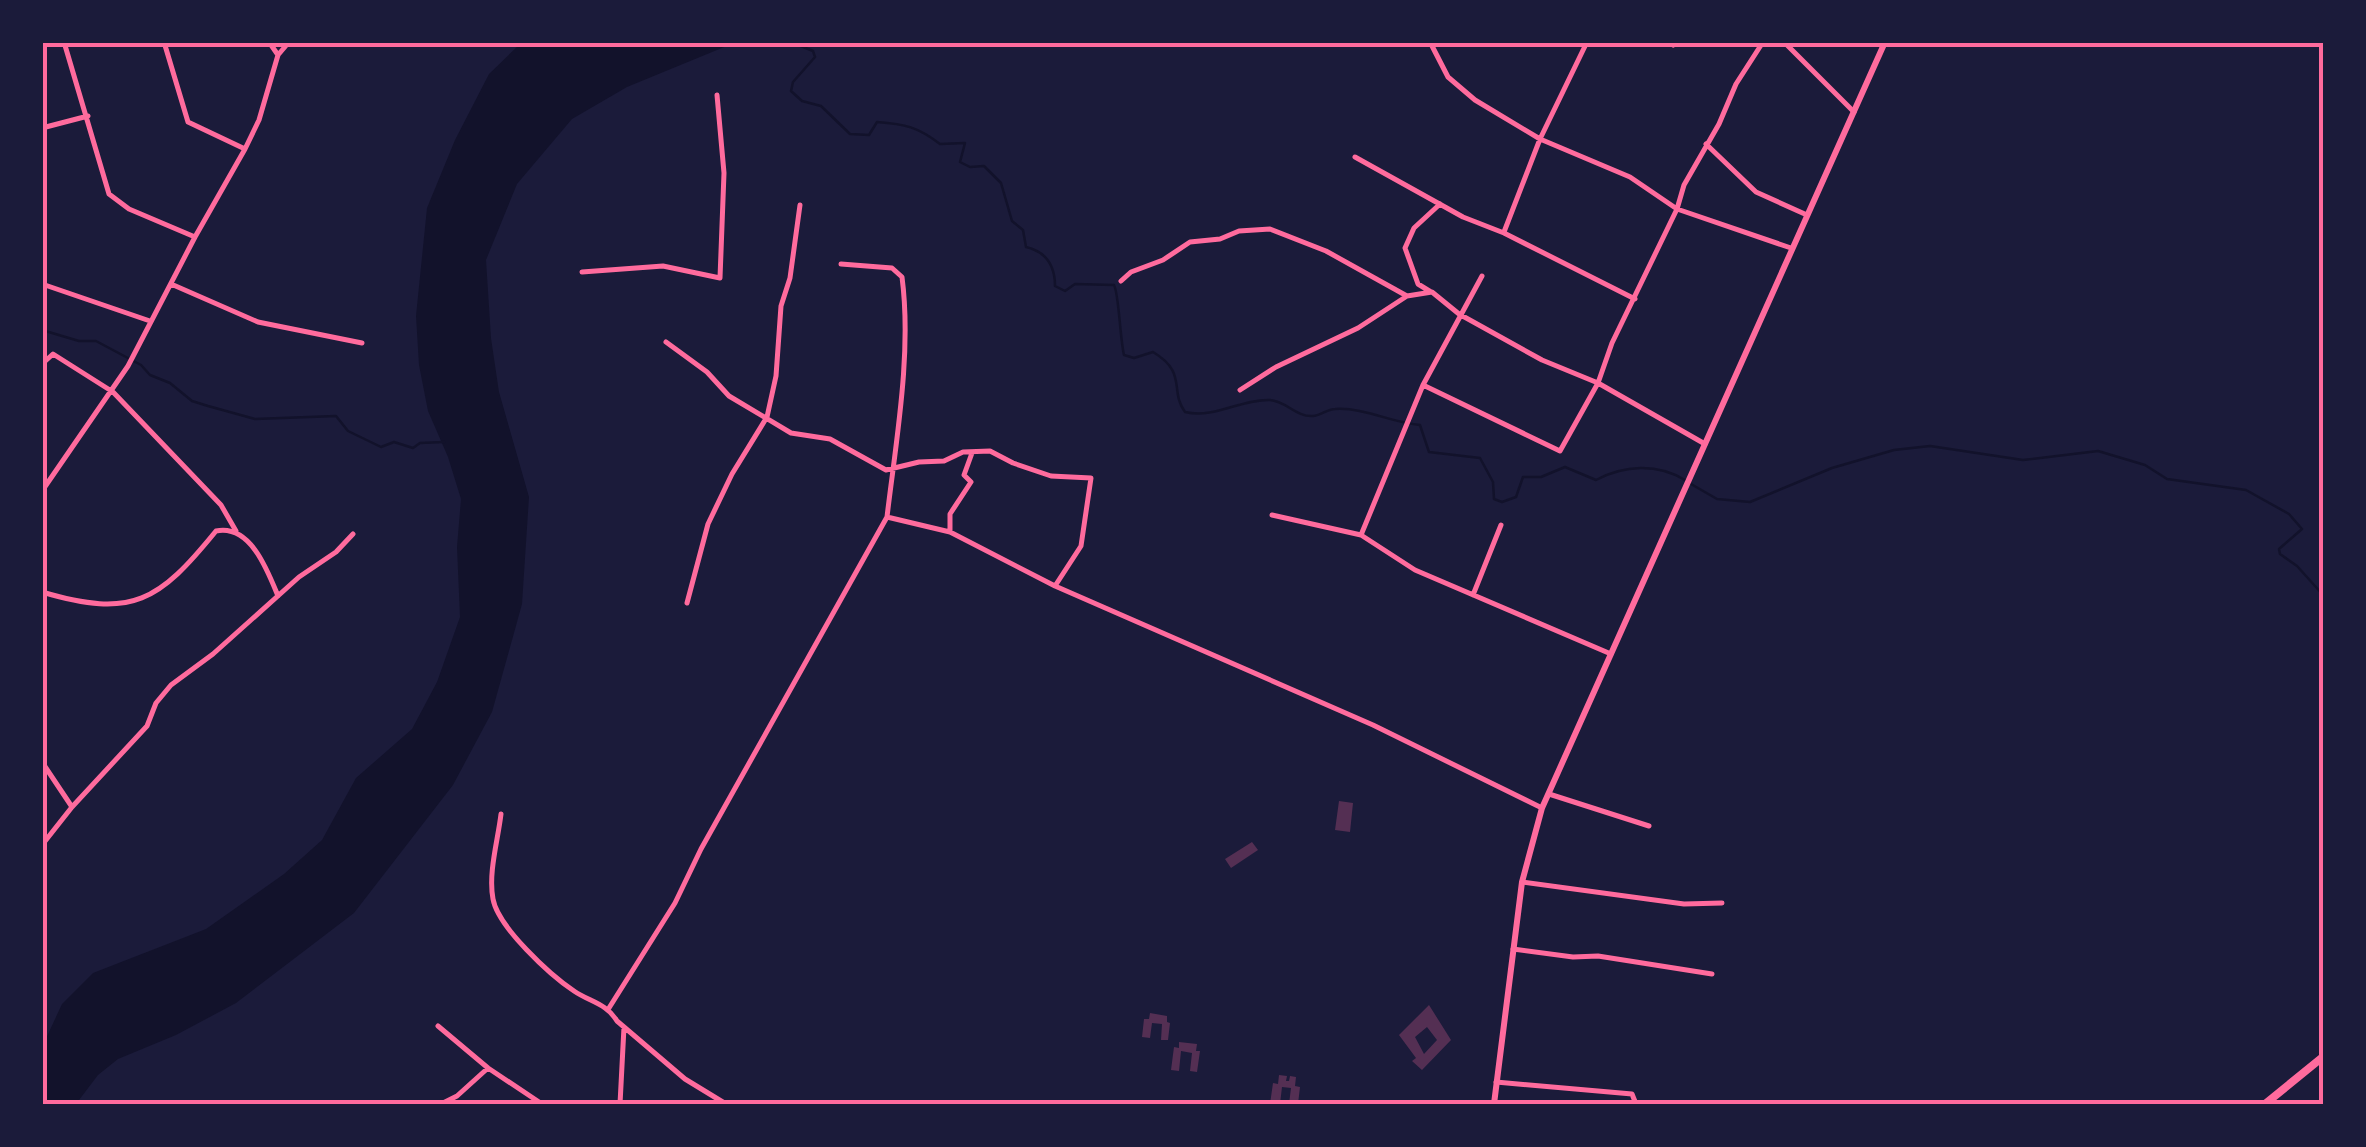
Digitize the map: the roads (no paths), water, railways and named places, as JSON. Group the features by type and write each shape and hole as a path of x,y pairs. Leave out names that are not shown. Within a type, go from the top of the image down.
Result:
{"highway":[{"path":"2265,1104 2324,1056"}],"main road":[{"path":"1494,1104 1522,882 1542,808 1885,42"}],"street":[{"path":"64,42 109,194 128,209 195,237"},
{"path":"164,42 188,122 245,149"},
{"path":"269,42 278,55"},
{"path":"42,491 114,392 135,354 245,149 259,120 278,55 289,42"},
{"path":"1430,42 1448,77 1475,100 1540,139 1630,177 1677,209 1791,248"},
{"path":"1504,233 1540,139 1587,42"},
{"path":"1423,386 1560,451 1598,383 1612,343 1677,209 1684,185 1762,42"},
{"path":"1784,42 1854,112"},
{"path":"582,272 664,266 720,278 724,173 718,95"},
{"path":"42,128 88,116"},
{"path":"1706,144 1756,192 1806,215"},
{"path":"1356,158 1463,217 1504,233 1634,299"},
{"path":"1440,204 1414,228 1405,248 1418,284 1459,314 1542,360 1598,383 1705,444"},
{"path":"687,603 708,524 766,418 776,376 780,306 790,278 800,206"},
{"path":"1121,282 1131,272 1163,260 1190,242 1270,229 1326,251 1407,296"},
{"path":"609,1008 674,903 887,517 899,445 906,358 902,277 892,268 840,264"},
{"path":"1362,535 1423,386 1482,276"},
{"path":"42,284 150,321"},
{"path":"171,284 258,322 362,343"},
{"path":"1240,390 1276,366 1358,328 1407,296 1432,292"},
{"path":"666,342 707,372 729,396 791,433 830,439 886,470 972,453 997,452 1013,464 1051,476 1091,478 1082,546 1055,586"},
{"path":"42,364 53,354 114,392 221,505 236,531 266,567 278,596"},
{"path":"950,532 950,514 970,482 964,476 972,453"},
{"path":"1272,516 1362,535 1415,570 1612,654"},
{"path":"887,517 950,532 1055,586 1373,725 1542,808"},
{"path":"1473,595 1501,525"},
{"path":"42,592 116,605 144,599 158,592 216,531 236,531"},
{"path":"42,845 148,726 156,702 171,685 353,534"},
{"path":"42,762 72,808"},
{"path":"1549,794 1649,826"},
{"path":"502,814 492,896 497,912 514,936 573,990 609,1008 624,1026 712,1101 726,1104"},
{"path":"1522,882 1684,904 1722,903"},
{"path":"1514,949 1572,957 1598,956 1712,974"},
{"path":"438,1026 488,1068 542,1104"},
{"path":"620,1104 624,1026"},
{"path":"441,1104 457,1096 488,1068"},
{"path":"1496,1082 1632,1094 1636,1104"}],"waterway":[{"path":"791,42 813,51 815,57 793,82 791,91 802,101 821,106 850,134 869,135 877,122 911,127 940,144 965,143 960,162 970,167 984,166 1001,183 1012,221 1023,230 1026,247 1048,261 1055,286 1065,291 1075,284 1114,285 1124,355 1134,358 1153,352 1164,360 1174,374 1185,412 1207,413 1270,400 1307,416 1346,409 1420,425 1429,452 1480,458 1493,482 1494,499 1502,502 1516,497 1523,477 1541,477 1565,467 1596,480 1640,468 1663,471 1685,480"},
{"path":"42,330 79,341 96,341 170,383 192,401 208,406 255,419 336,416 348,431 381,447 394,442 413,448 420,443 444,442"},
{"path":"1691,484 1717,499 1750,502 1832,468 1894,450 1930,446 2023,460 2098,451 2145,465 2167,479 2246,490 2289,514 2302,529 2279,549 2280,554 2297,566 2324,596"}]}
